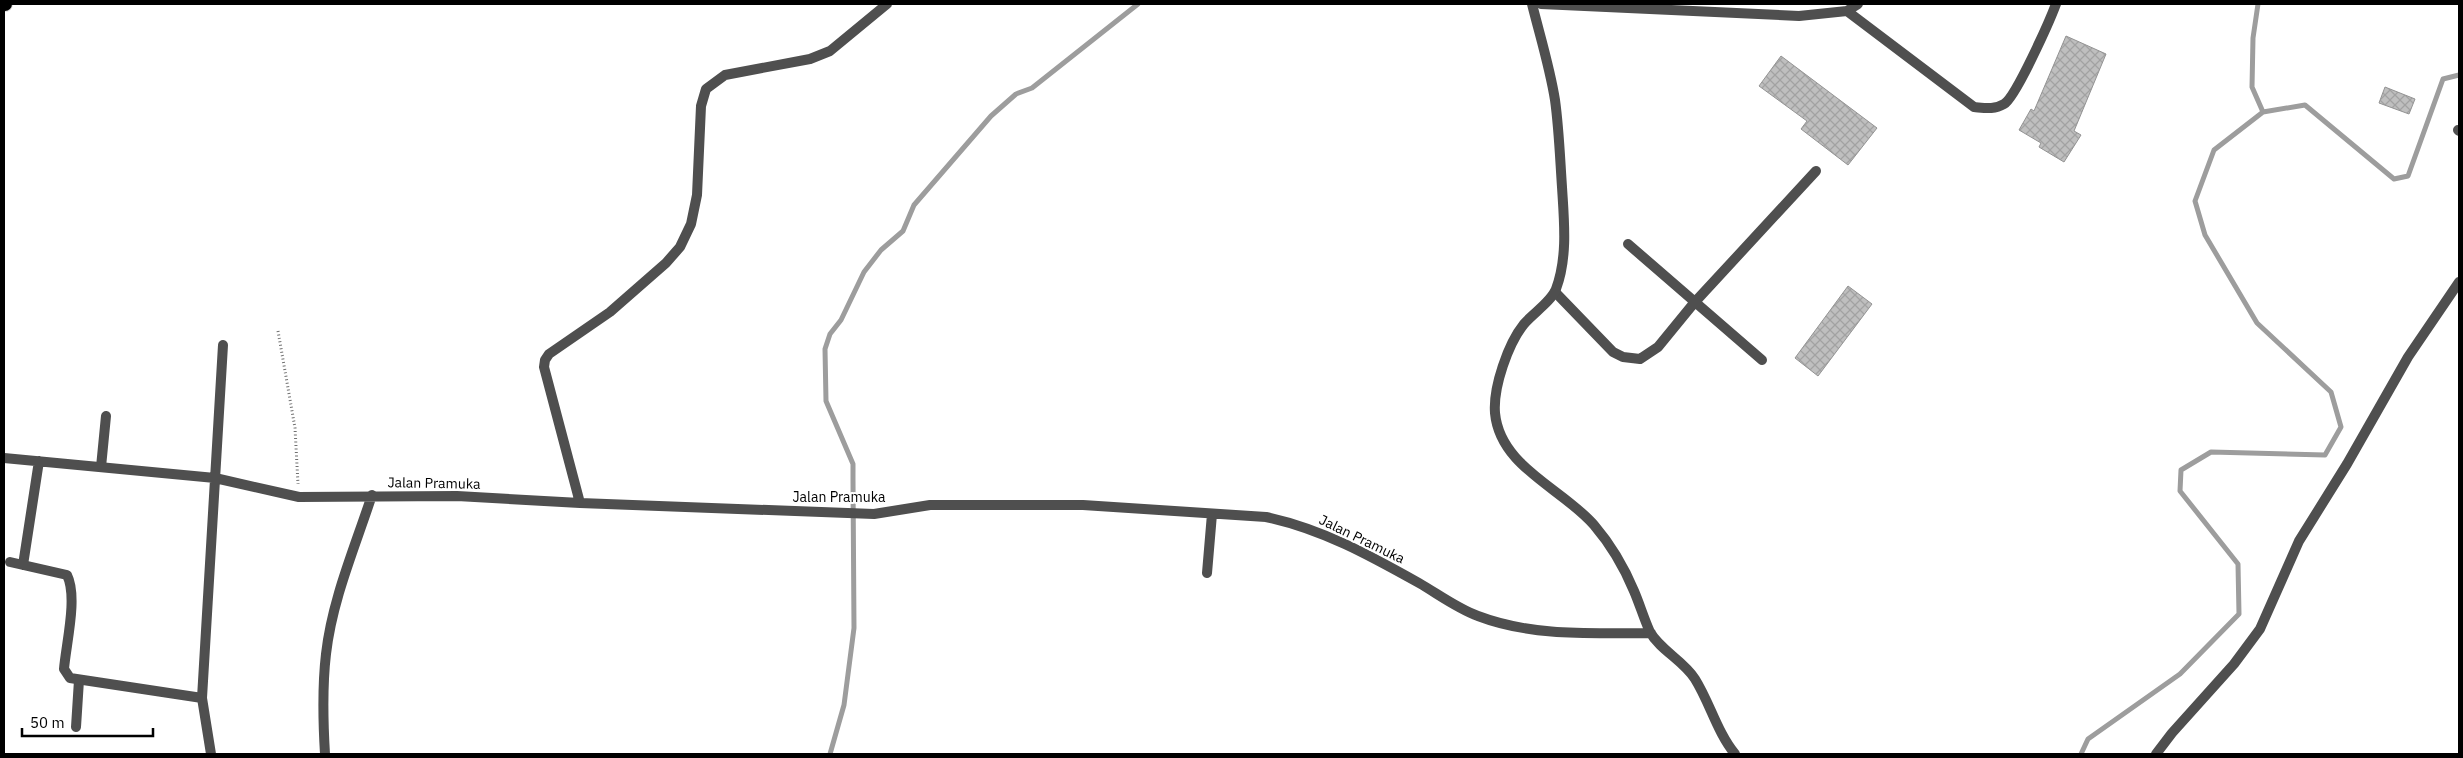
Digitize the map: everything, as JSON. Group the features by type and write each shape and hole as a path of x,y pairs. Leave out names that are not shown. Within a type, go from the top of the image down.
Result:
{"street":[{"path":"580,503 544,367 545,360 549,354 610,312 666,263 680,247 691,224 697,195 701,106 706,89 725,75 810,59 830,51 887,4"},
{"path":"1532,4 1555,102 1564,208 1564,252 1562,272 1555,292 1523,325 1508,352 1494,409 1497,429 1503,445 1528,470 1583,512 1610,543 1623,565 1651,633 1694,676 1711,708 1725,741 1736,754"},
{"path":"1541,4 1799,16 1847,10 1858,4"},
{"path":"1847,10 1974,107 1994,109 2007,103 2043,38 2056,4"},
{"path":"1555,292 1613,352 1631,359 1640,360 1650,355 1694,303 1816,171"},
{"path":"1628,244 1762,360"},
{"path":"2156,754 2172,733 2234,664 2260,629 2299,541 2347,464 2408,356 2459,282"},
{"path":"211,754 202,698 223,345"},
{"path":"101,467 106,416"},
{"name":"Jalan Pramuka","path":"4,458 215,478 299,497 372,495 457,496 580,503 874,514 930,505 1083,505 1266,517 1292,523 1333,537 1476,616 1504,625 1539,631 1575,633 1651,633"},
{"path":"24,565 38,462"},
{"path":"325,754 322,709 326,653 335,610 372,495"},
{"path":"1207,573 1212,514"},
{"path":"10,562 67,575 72,595 64,669 70,678 128,685 202,698"},
{"path":"76,727 79,680"}],"path":[{"path":"278,331 295,428 299,497"}],"building":[{"path":"2066,36 2106,54 2074,131 2081,135 2064,162 2039,147 2041,143 2019,130 2031,109 2034,111"},
{"path":"1781,56 1877,128 1848,165 1801,129 1807,121 1759,86"},
{"path":"2385,87 2415,99 2409,114 2379,103"},
{"path":"1848,286 1872,304 1818,376 1795,358"}],"waterway":[{"path":"830,754 844,705 854,628 853,464 826,401 825,349 830,334 841,320 864,272 881,250 903,231 914,205 991,116 1016,94 1032,88 1138,4"},
{"path":"2258,4 2253,38 2252,87 2263,112"},
{"path":"2081,754 2088,739 2180,674 2239,614 2238,564 2180,491 2181,470 2211,452 2325,455 2341,427 2331,392 2257,323 2205,235 2195,201 2214,150 2263,112 2305,105 2394,179 2408,176 2443,79 2459,75"}]}
